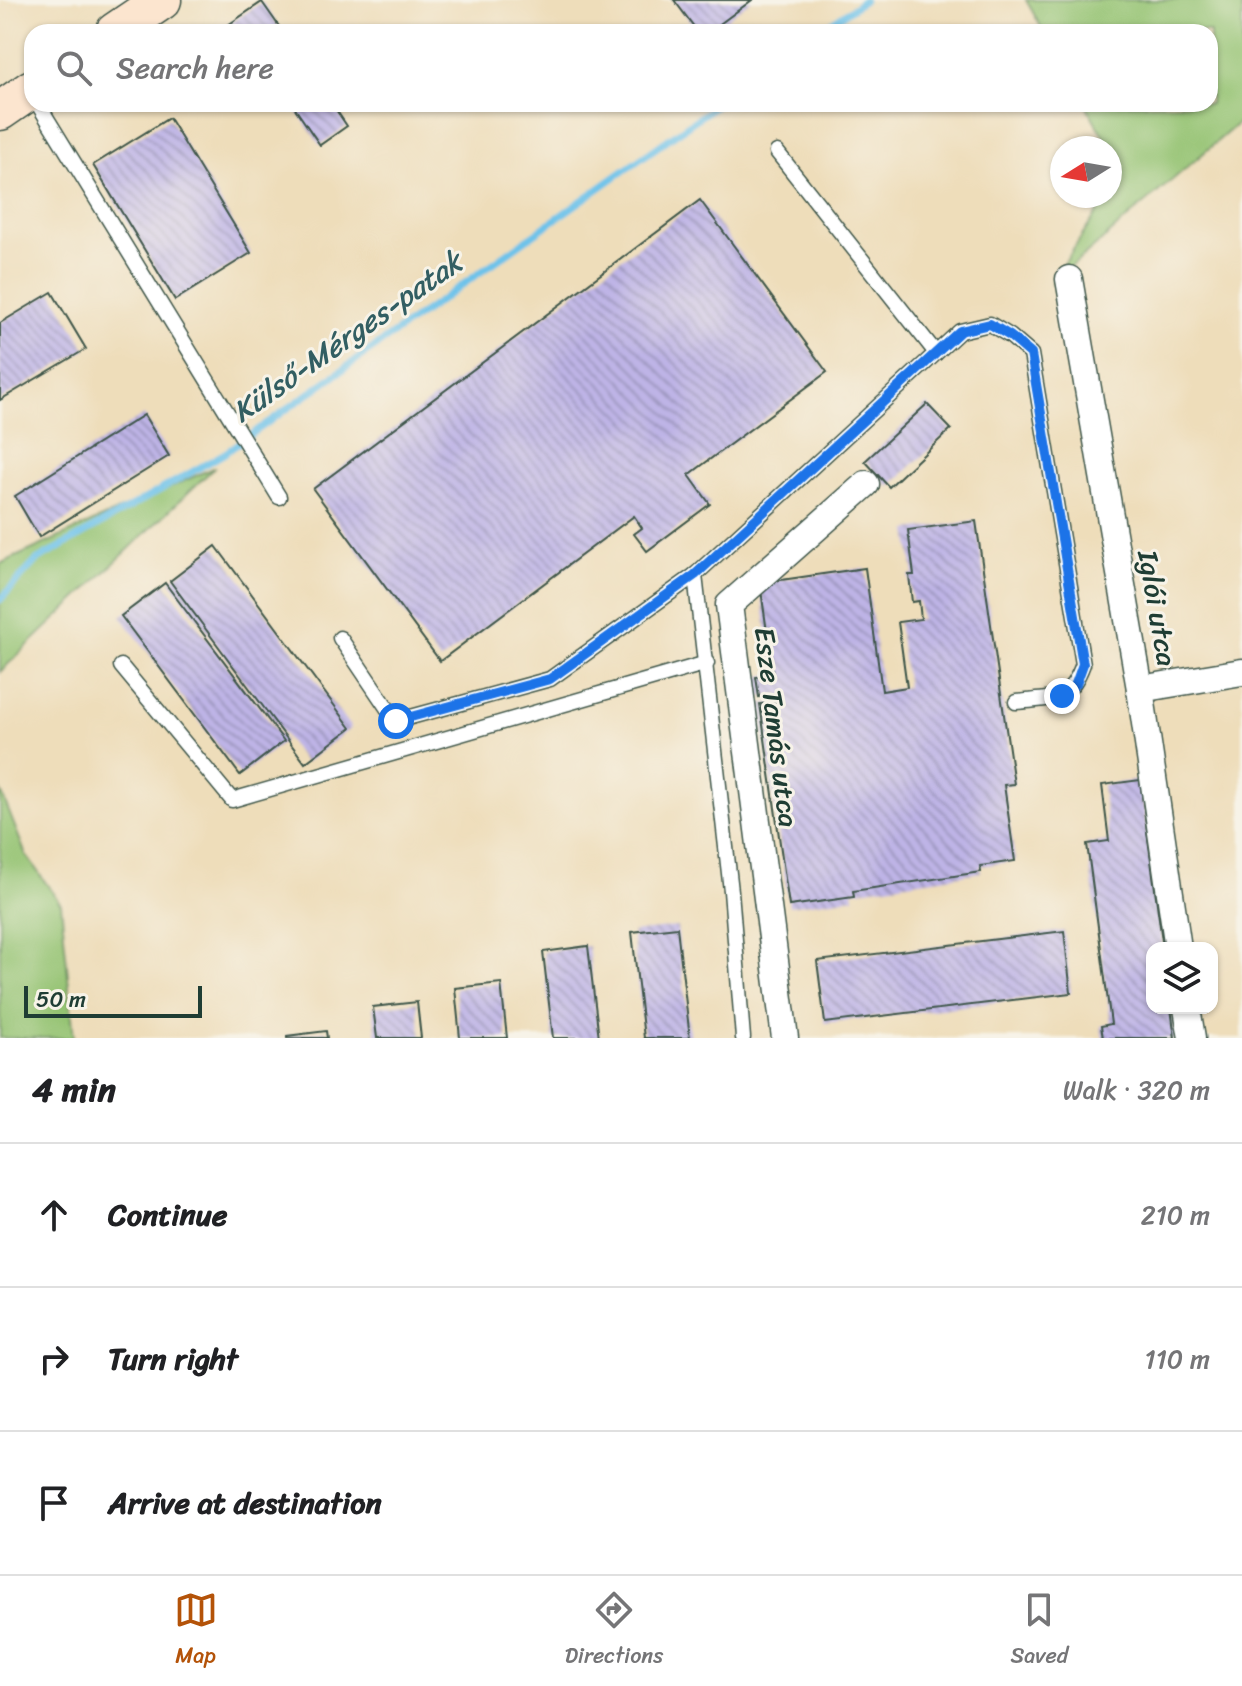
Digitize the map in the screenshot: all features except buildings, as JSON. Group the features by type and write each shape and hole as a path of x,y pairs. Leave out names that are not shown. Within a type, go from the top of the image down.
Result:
{"main road":[{"path":"127,24 162,0"}],"street":[{"name":"Iglói utca","path":"1069,279 1140,689 1177,942"},
{"name":"Esze Tamás utca","path":"785,1038 729,605 866,484"},
{"path":"1140,689 1242,672"},
{"path":"1188,1014 1192,1038"}],"lane":[{"path":"35,112 279,497"},
{"path":"777,152 936,353"},
{"path":"340,638 396,721 550,679 695,575 960,331 990,324 1031,354 1083,664 1076,684 1062,696 1016,702"},
{"path":"695,575 707,663 743,1038"},
{"path":"121,666 232,800 707,663"}],"green space":[{"path":"1026,0 1242,0 1242,120 1051,284 1100,208 1122,208 1122,136 1104,136 1090,112 1218,112 1218,24 1040,24"},
{"path":"215,467 0,672 0,564"},
{"path":"0,789 26,855 61,904 74,1038 0,1038"}],"waterway":[{"name":"Külső-Mérges-patak","path":"830,24 864,0"},
{"name":"Külső-Mérges-patak","path":"0,600 36,561 225,453 707,112"}],"route":[{"path":"396,721 550,679 695,575 960,331 990,324 1031,354 1052,497 1083,664 1076,684 1062,696"}]}
